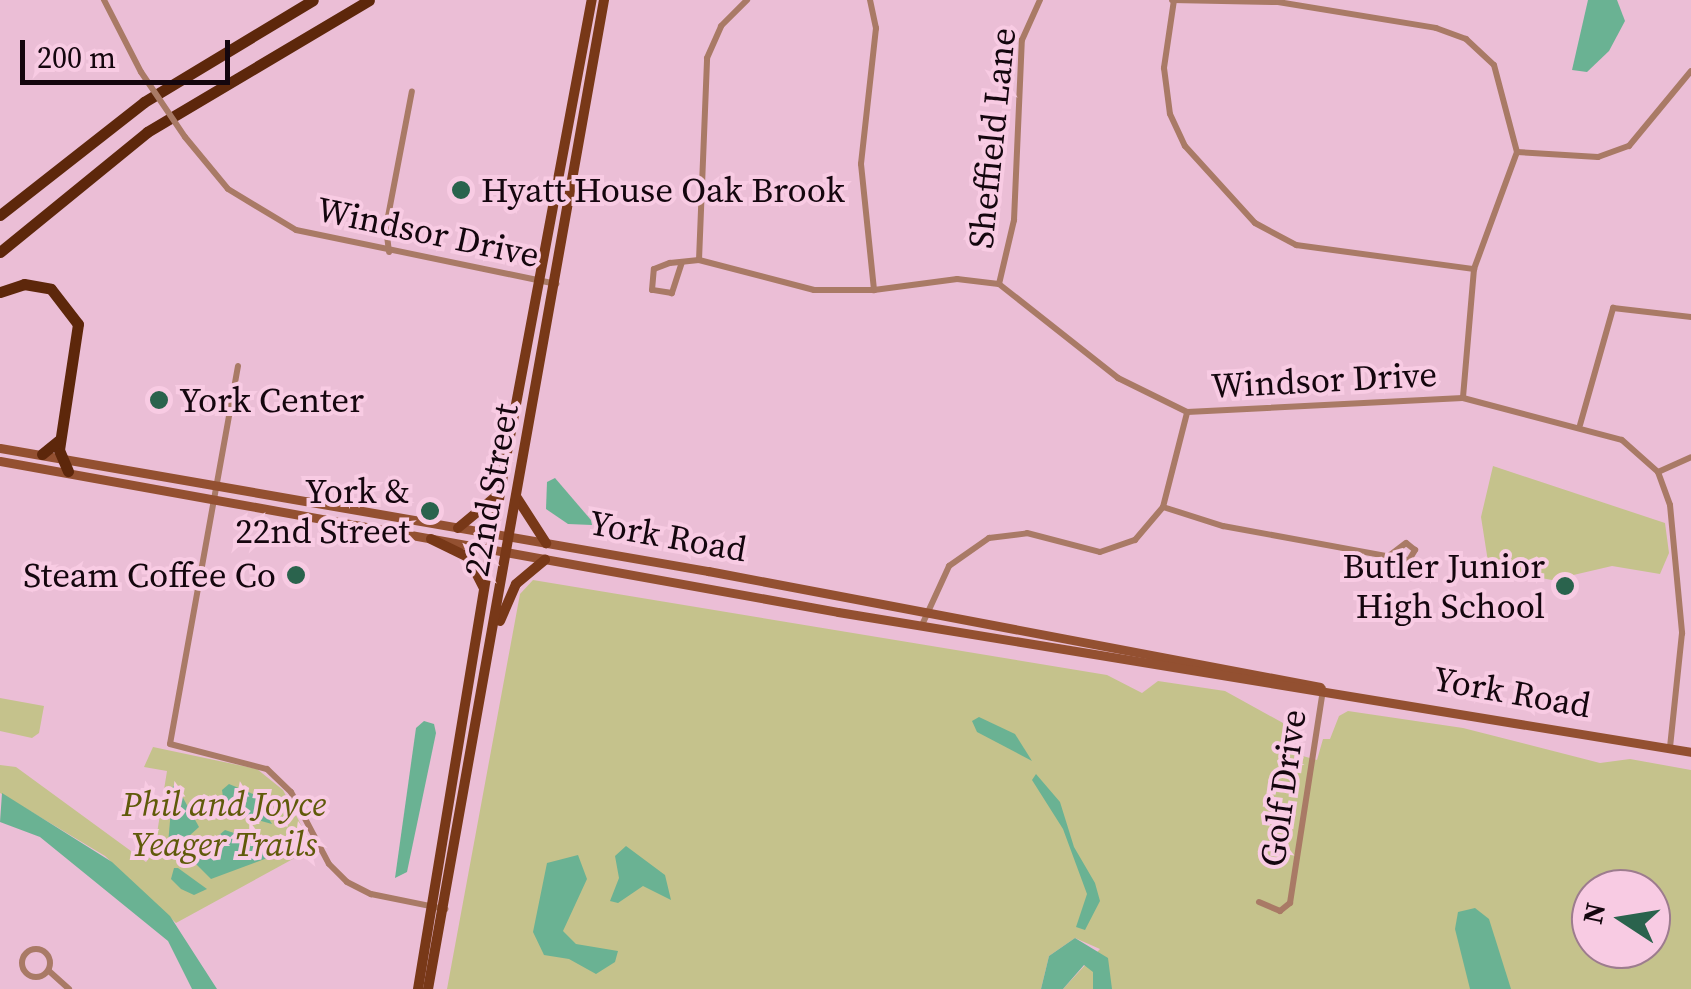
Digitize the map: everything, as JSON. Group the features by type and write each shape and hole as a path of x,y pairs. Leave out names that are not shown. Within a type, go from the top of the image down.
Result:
{"highway":[{"path":"0,216 132,111 312,0"},
{"path":"0,252 147,132 370,0"},
{"path":"0,292 38,284 58,294 74,313 79,336 60,457 68,471"},
{"path":"42,454 62,432"}],"main road":[{"name":"22nd Street","path":"418,989 428,905 484,603 490,550 592,0"},
{"name":"22nd Street","path":"428,989 557,284 604,0"},
{"name":"York Road","path":"0,448 510,536 1303,680 1323,689 1691,752"},
{"name":"York Road","path":"0,461 921,626 1301,691 1323,689"},
{"path":"458,528 500,494"},
{"path":"517,497 546,543"},
{"path":"431,538 474,563 484,603"},
{"path":"493,636 516,584 544,560"}],"street":[{"name":"Windsor Drive","path":"104,0 142,72 185,138 218,179 260,213 312,235 557,284"},
{"path":"699,260 707,58 721,26 747,0"},
{"path":"870,0 876,28 860,164 874,290"},
{"name":"Sheffield Lane","path":"1000,284 1014,220 1022,40 1040,0"},
{"path":"1463,398 1474,269 1517,152 1495,67 1456,34 1301,4 1173,0 1164,68 1170,114 1184,146 1254,223 1296,244 1474,269"},
{"path":"1517,152 1587,157 1622,150 1691,71"},
{"path":"389,252 386,227 412,91"},
{"path":"682,262 672,293 652,290 654,269 682,262 699,260 796,287 874,290 948,280 1000,284"},
{"name":"Windsor Drive","path":"1000,284 1118,378 1187,412 1463,398 1622,440 1658,472"},
{"path":"1580,426 1613,308 1691,317"},
{"path":"238,366 170,744 267,769 291,792 337,873 371,894 444,909"},
{"path":"921,626 950,566 989,538 1020,532 1108,551 1135,540 1163,507 1187,412"},
{"path":"1670,748 1686,634 1670,505 1658,472 1691,456"},
{"path":"1163,507 1223,526 1389,556"},
{"name":"Golf Drive","path":"1259,902 1283,910 1293,895 1323,689"},
{"path":"48,971 26,973 23,957 43,950 48,971 69,989"}],"green space":[{"path":"1493,466 1665,523 1669,553 1660,574 1612,566 1552,580 1489,568 1481,517"},
{"path":"533,580 1107,675 1142,693 1158,681 1225,691 1283,723 1292,753 1317,760 1323,739 1330,739 1339,716 1348,711 1463,728 1600,763 1630,759 1691,770 1691,989 1063,989 1100,949 1075,938 1049,956 1041,989 447,989 520,594"},
{"name":"Phil and Joyce Yeager Trails","path":"0,698 44,706 39,733 32,738 0,731"},
{"name":"Phil and Joyce Yeager Trails","path":"153,747 257,769 283,790 313,848 176,923 105,856 0,793 0,765 16,767 146,862 154,852 167,771 144,767"}],"shaded area":[{"path":"1588,0 1617,0 1625,21 1609,51 1587,72 1572,70"},
{"path":"555,478 592,525 568,524 546,509 547,482"},
{"path":"979,717 1015,734 1032,761 977,732 972,721"},
{"path":"424,721 434,724 436,733 407,872 395,878 416,728"},
{"path":"1036,774 1060,802 1074,847 1095,883 1100,901 1085,930 1076,927 1087,894 1063,829 1032,780"},
{"path":"229,784 253,794 272,824 225,811 222,790"},
{"path":"176,785 199,827 167,856 173,786"},
{"path":"2,793 112,862 170,916 217,989 192,989 168,941 40,837 0,822"},
{"path":"225,830 264,843 270,857 211,879 191,859"},
{"path":"626,846 665,875 671,900 643,886 618,903 610,901 619,878 615,856"},
{"path":"578,855 587,879 563,931 576,944 618,951 615,962 596,974 569,959 544,955 533,932 547,863"},
{"path":"174,868 207,889 194,895 181,889 171,879"},
{"path":"1475,908 1489,919 1511,989 1470,989 1455,929 1458,912"},
{"path":"1075,938 1108,958 1112,989 1093,989 1093,972 1084,965 1063,989 1041,989 1049,956"}],"place":[{"name":"Hyatt House Oak Brook","path":"461,190"},
{"name":"York Center","path":"159,400"},
{"name":"York & 22nd Street","path":"430,511"},
{"name":"Steam Coffee Co","path":"296,575"},
{"name":"Butler Junior High School","path":"1565,586"}]}
